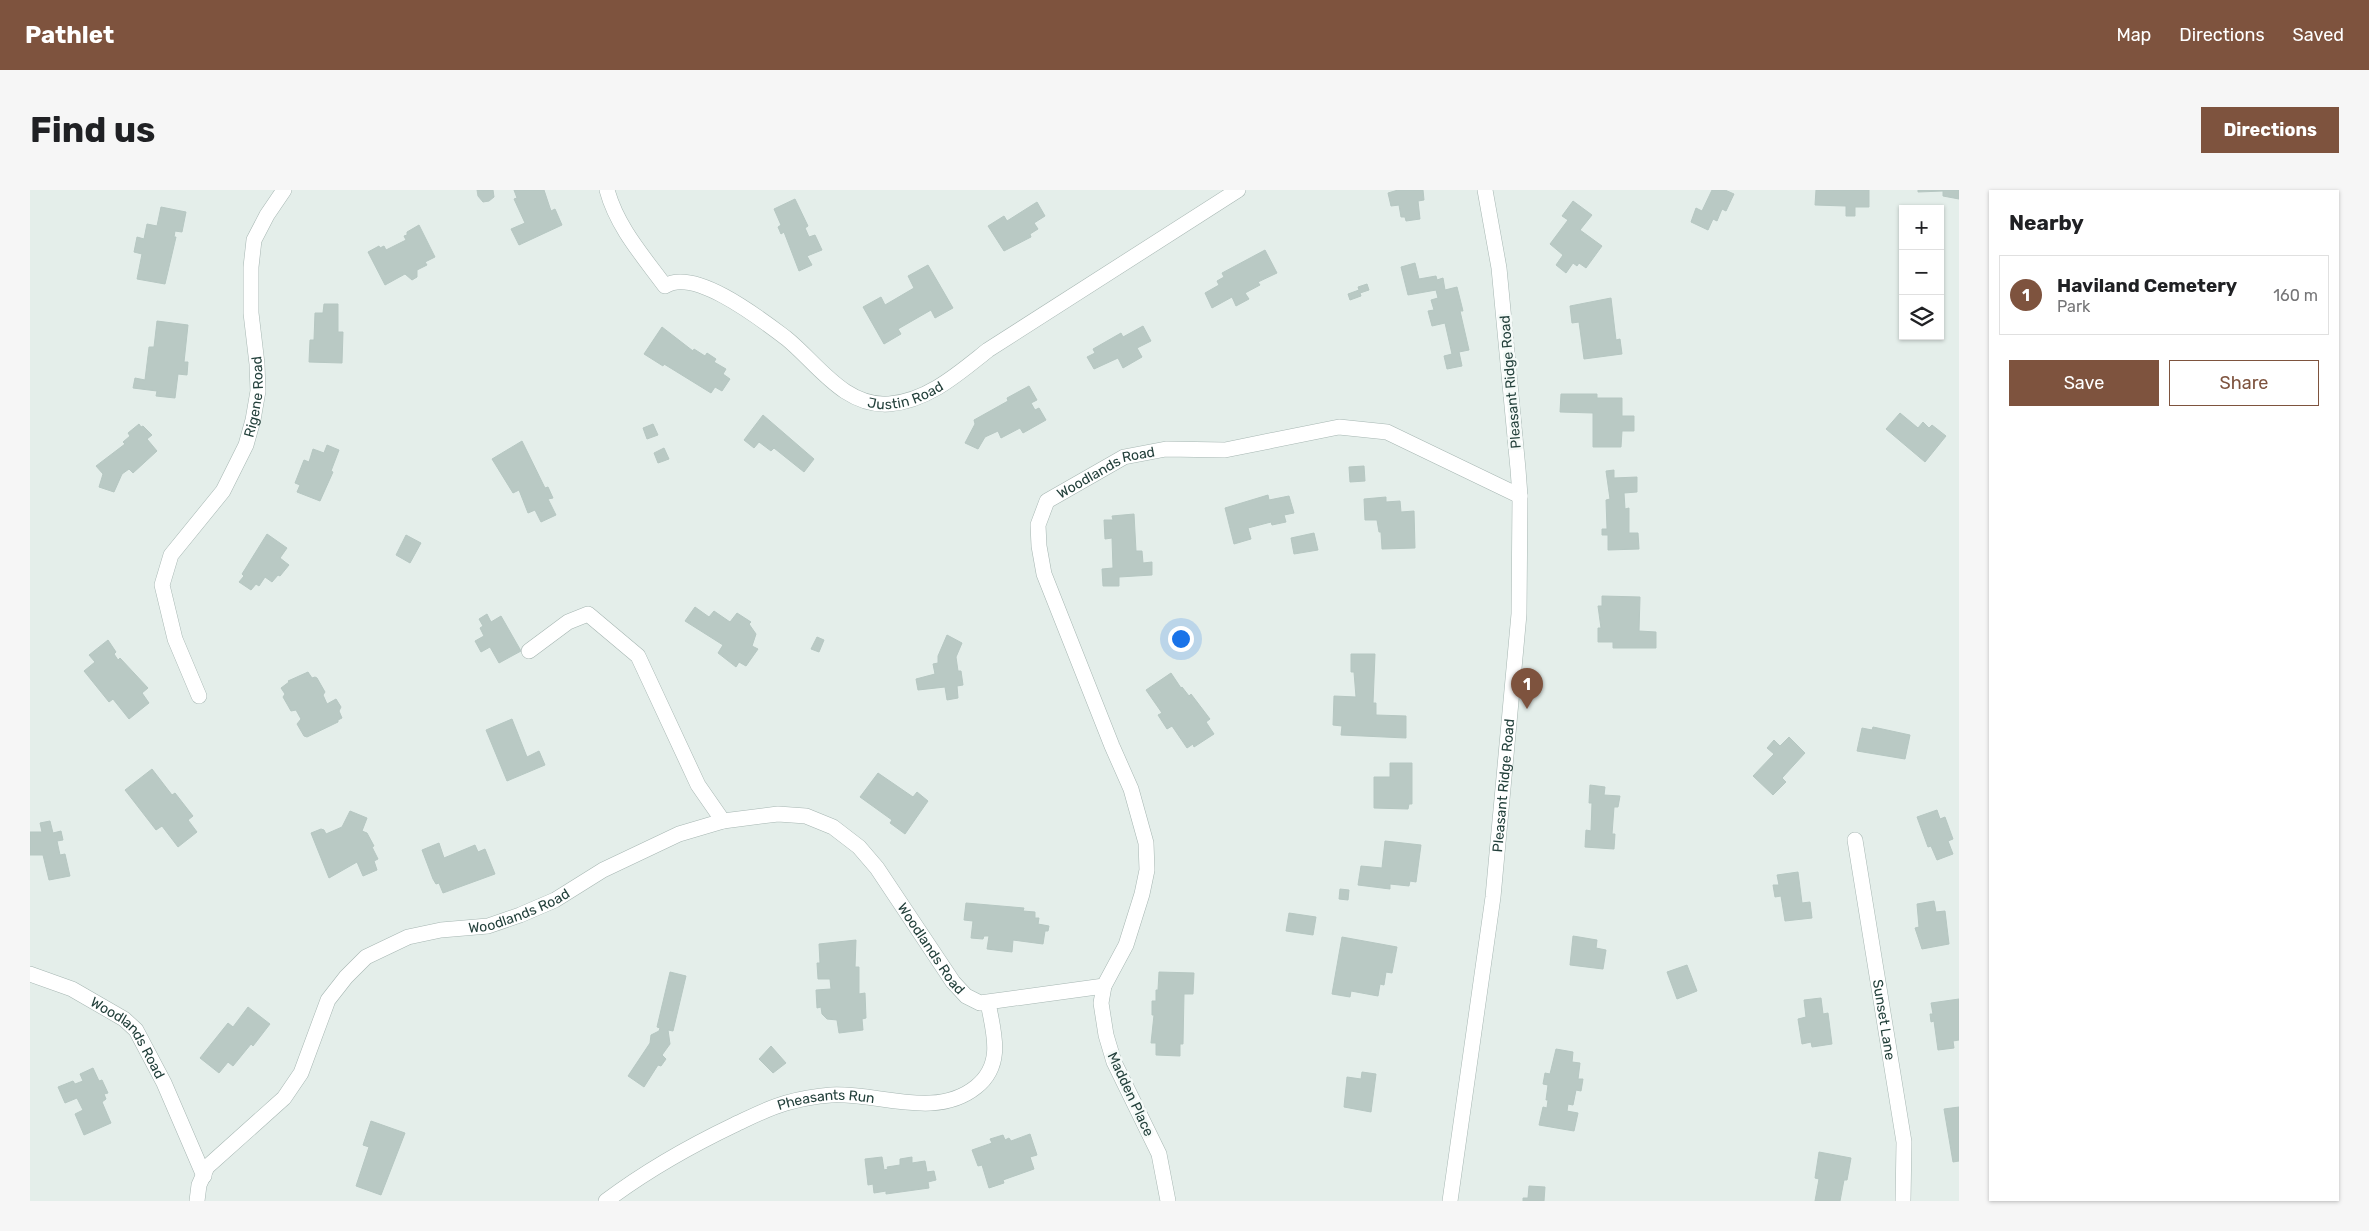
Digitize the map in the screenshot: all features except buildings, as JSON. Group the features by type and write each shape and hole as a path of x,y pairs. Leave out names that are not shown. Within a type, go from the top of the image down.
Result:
{"street":[{"name":"Rigene Road","path":"199,696 174,639 162,585 171,555 223,491 246,446 258,391 251,312 251,267 254,240 284,190"},
{"name":"Justin Road","path":"607,190 612,206 625,232 665,286 669,284 690,283 705,286 735,302 787,339 825,376 850,394 868,402 887,404 905,402 951,379 988,350 1238,190"},
{"name":"Pleasant Ridge Road","path":"1450,1201 1493,897 1519,614 1520,496 1499,268 1485,190"},
{"name":"Woodlands Road","path":"204,1176 207,1167 284,1098 301,1074 328,1000 346,977 366,957 408,937 441,930 488,926 520,915 554,900 603,870 679,834 723,821 778,814 806,816 832,827 859,847 877,868 953,982 966,996 980,1003 1104,986 1126,944 1142,894 1147,870 1146,843 1132,788 1112,746 1044,574 1039,546 1038,525 1047,500 1124,457 1166,449 1225,450 1339,427 1387,432 1520,496"},
{"path":"529,651 568,622 588,614 638,656 698,785 723,821"},
{"name":"Sunset Lane","path":"1855,840 1904,1142 1903,1201"},
{"name":"Woodlands Road","path":"30,974 72,988 124,1019 136,1030 164,1084 204,1176"},
{"name":"Madden Place","path":"1104,986 1101,1003 1106,1035 1114,1062 1159,1154 1168,1201"},
{"name":"Pheasants Run","path":"606,1201 638,1177 694,1144 786,1103 832,1095 893,1102 939,1102 958,1097 976,1087 993,1068 996,1042 988,1003"},
{"path":"197,1201 204,1176"}],"place":[{"name":"Haviland Cemetery","path":"1527,709"}]}
